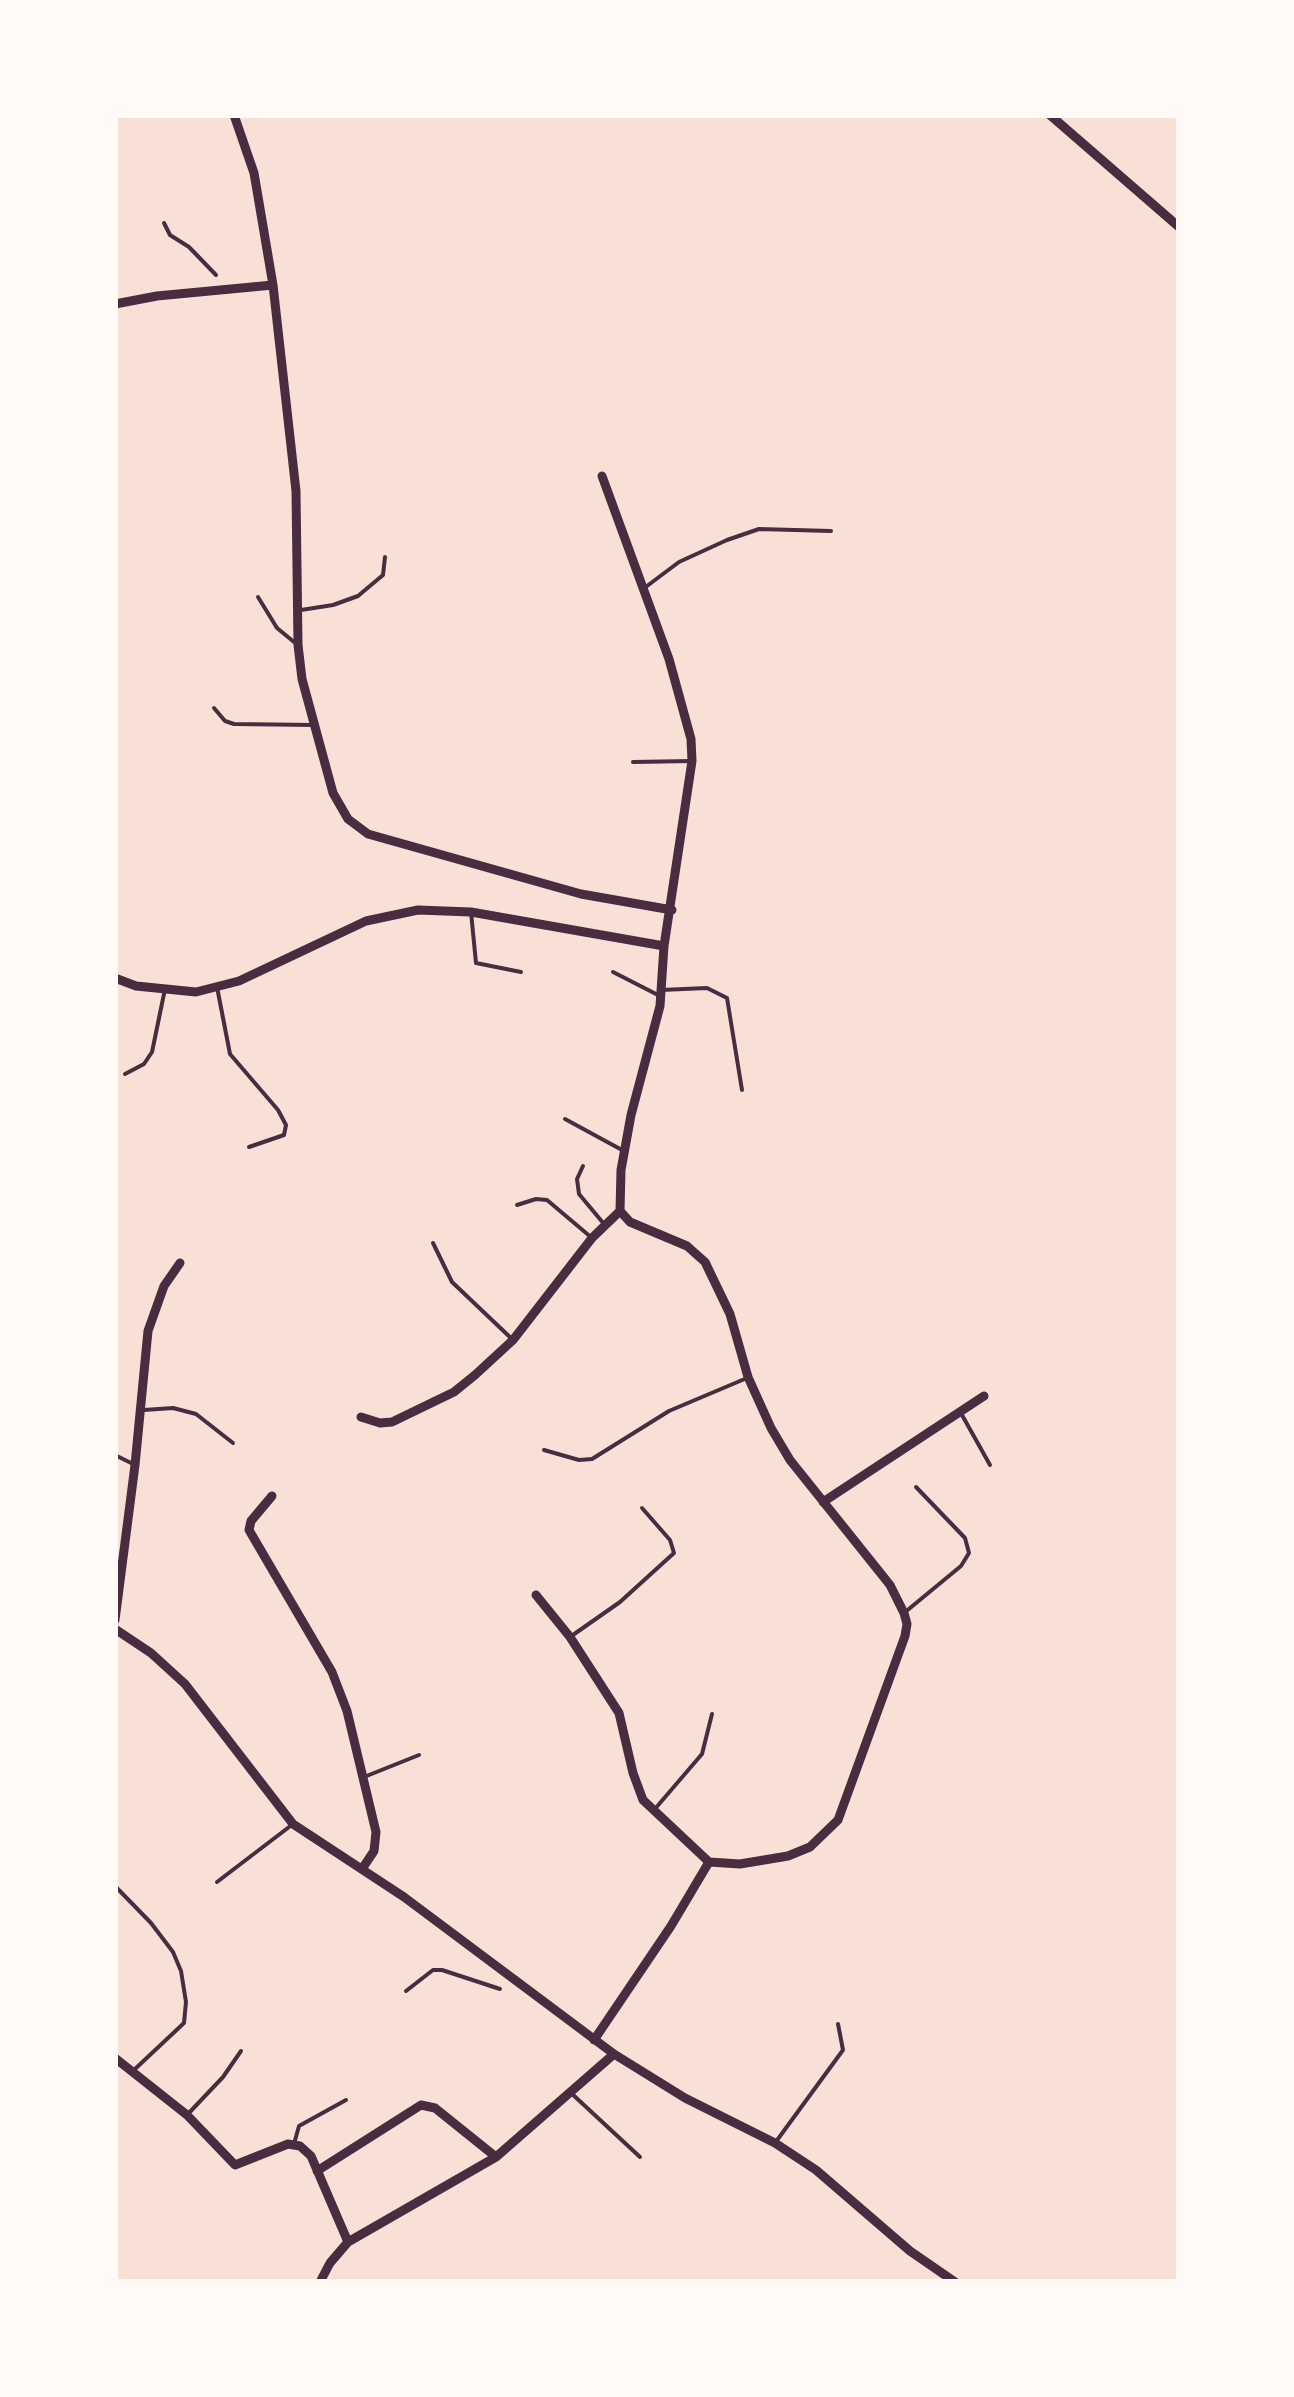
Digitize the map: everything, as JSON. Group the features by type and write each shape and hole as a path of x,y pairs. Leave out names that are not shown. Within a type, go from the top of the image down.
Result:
{"street":[{"path":"234,115 254,173 273,286 296,491 296,611 302,680 334,793 348,819 368,834 580,894 671,913"},
{"path":"1050,115 1179,226"},
{"path":"115,304 156,296 273,286"},
{"path":"536,1595 570,1637 619,1714 639,1790 654,1810 709,1862 740,1864 788,1856 828,1834 844,1809 908,1624 890,1585 823,1502 771,1428 748,1378 730,1314 706,1262 687,1246 630,1222 620,1211 621,1170 661,993 664,946 692,761 691,739 669,659 602,476"},
{"path":"115,978 136,986 196,992 239,981 366,921 418,910 471,912 664,946"},
{"path":"362,1417 380,1423 413,1414 454,1392 513,1340 592,1238 620,1211"},
{"path":"115,1620 136,1466 148,1331 164,1286 180,1264"},
{"path":"823,1502 984,1396"},
{"path":"272,1496 251,1521 249,1530 332,1672 347,1711 376,1842 362,1869"},
{"path":"115,1629 150,1653 184,1684 293,1824 534,1992 614,2054 816,2170 910,2251 955,2282"},
{"path":"594,2040 709,1862"},
{"path":"320,2282 330,2262 348,2242 496,2157 614,2054"},
{"path":"115,2058 187,2115 235,2166 294,2144 311,2156 348,2242"},
{"path":"317,2171 421,2105 436,2108 496,2157"}],"lane":[{"path":"643,588 679,562 758,529 831,531"},
{"path":"296,611 358,596 384,575 385,557"},
{"path":"258,597 276,628 298,645"},
{"path":"214,708 225,722 234,724 315,725"},
{"path":"633,762 692,761"},
{"path":"471,912 476,963 520,972"},
{"path":"613,972 661,993 716,990 727,998 742,1090"},
{"path":"217,986 230,1054 278,1110 286,1125 284,1136 249,1146"},
{"path":"125,1074 144,1064 152,1052 165,989"},
{"path":"565,1119 625,1151"},
{"path":"583,1166 577,1179 579,1194 604,1224"},
{"path":"517,1205 547,1200 592,1238"},
{"path":"433,1243 452,1282 513,1340"},
{"path":"544,1450 579,1460 592,1459 668,1411 748,1378"},
{"path":"140,1410 182,1409 196,1414 233,1443"},
{"path":"960,1411 990,1465"},
{"path":"115,1456 136,1466"},
{"path":"904,1613 970,1554 965,1538 916,1487"},
{"path":"570,1637 620,1602 674,1554 670,1540 642,1508"},
{"path":"654,1810 702,1754 712,1714"},
{"path":"364,1777 419,1755"},
{"path":"217,1882 293,1824"},
{"path":"115,1886 152,1923 173,1952 181,1971 187,2010 179,2030 131,2072"},
{"path":"775,2143 843,2050 838,2024"},
{"path":"187,2115 224,2077 241,2051"},
{"path":"571,2093 640,2157"},
{"path":"294,2144 300,2126 346,2100"}],"path":[{"path":"164,223 170,235 189,246 230,289"},
{"path":"406,1992 425,1974 442,1970 496,1988 534,1992"}]}
